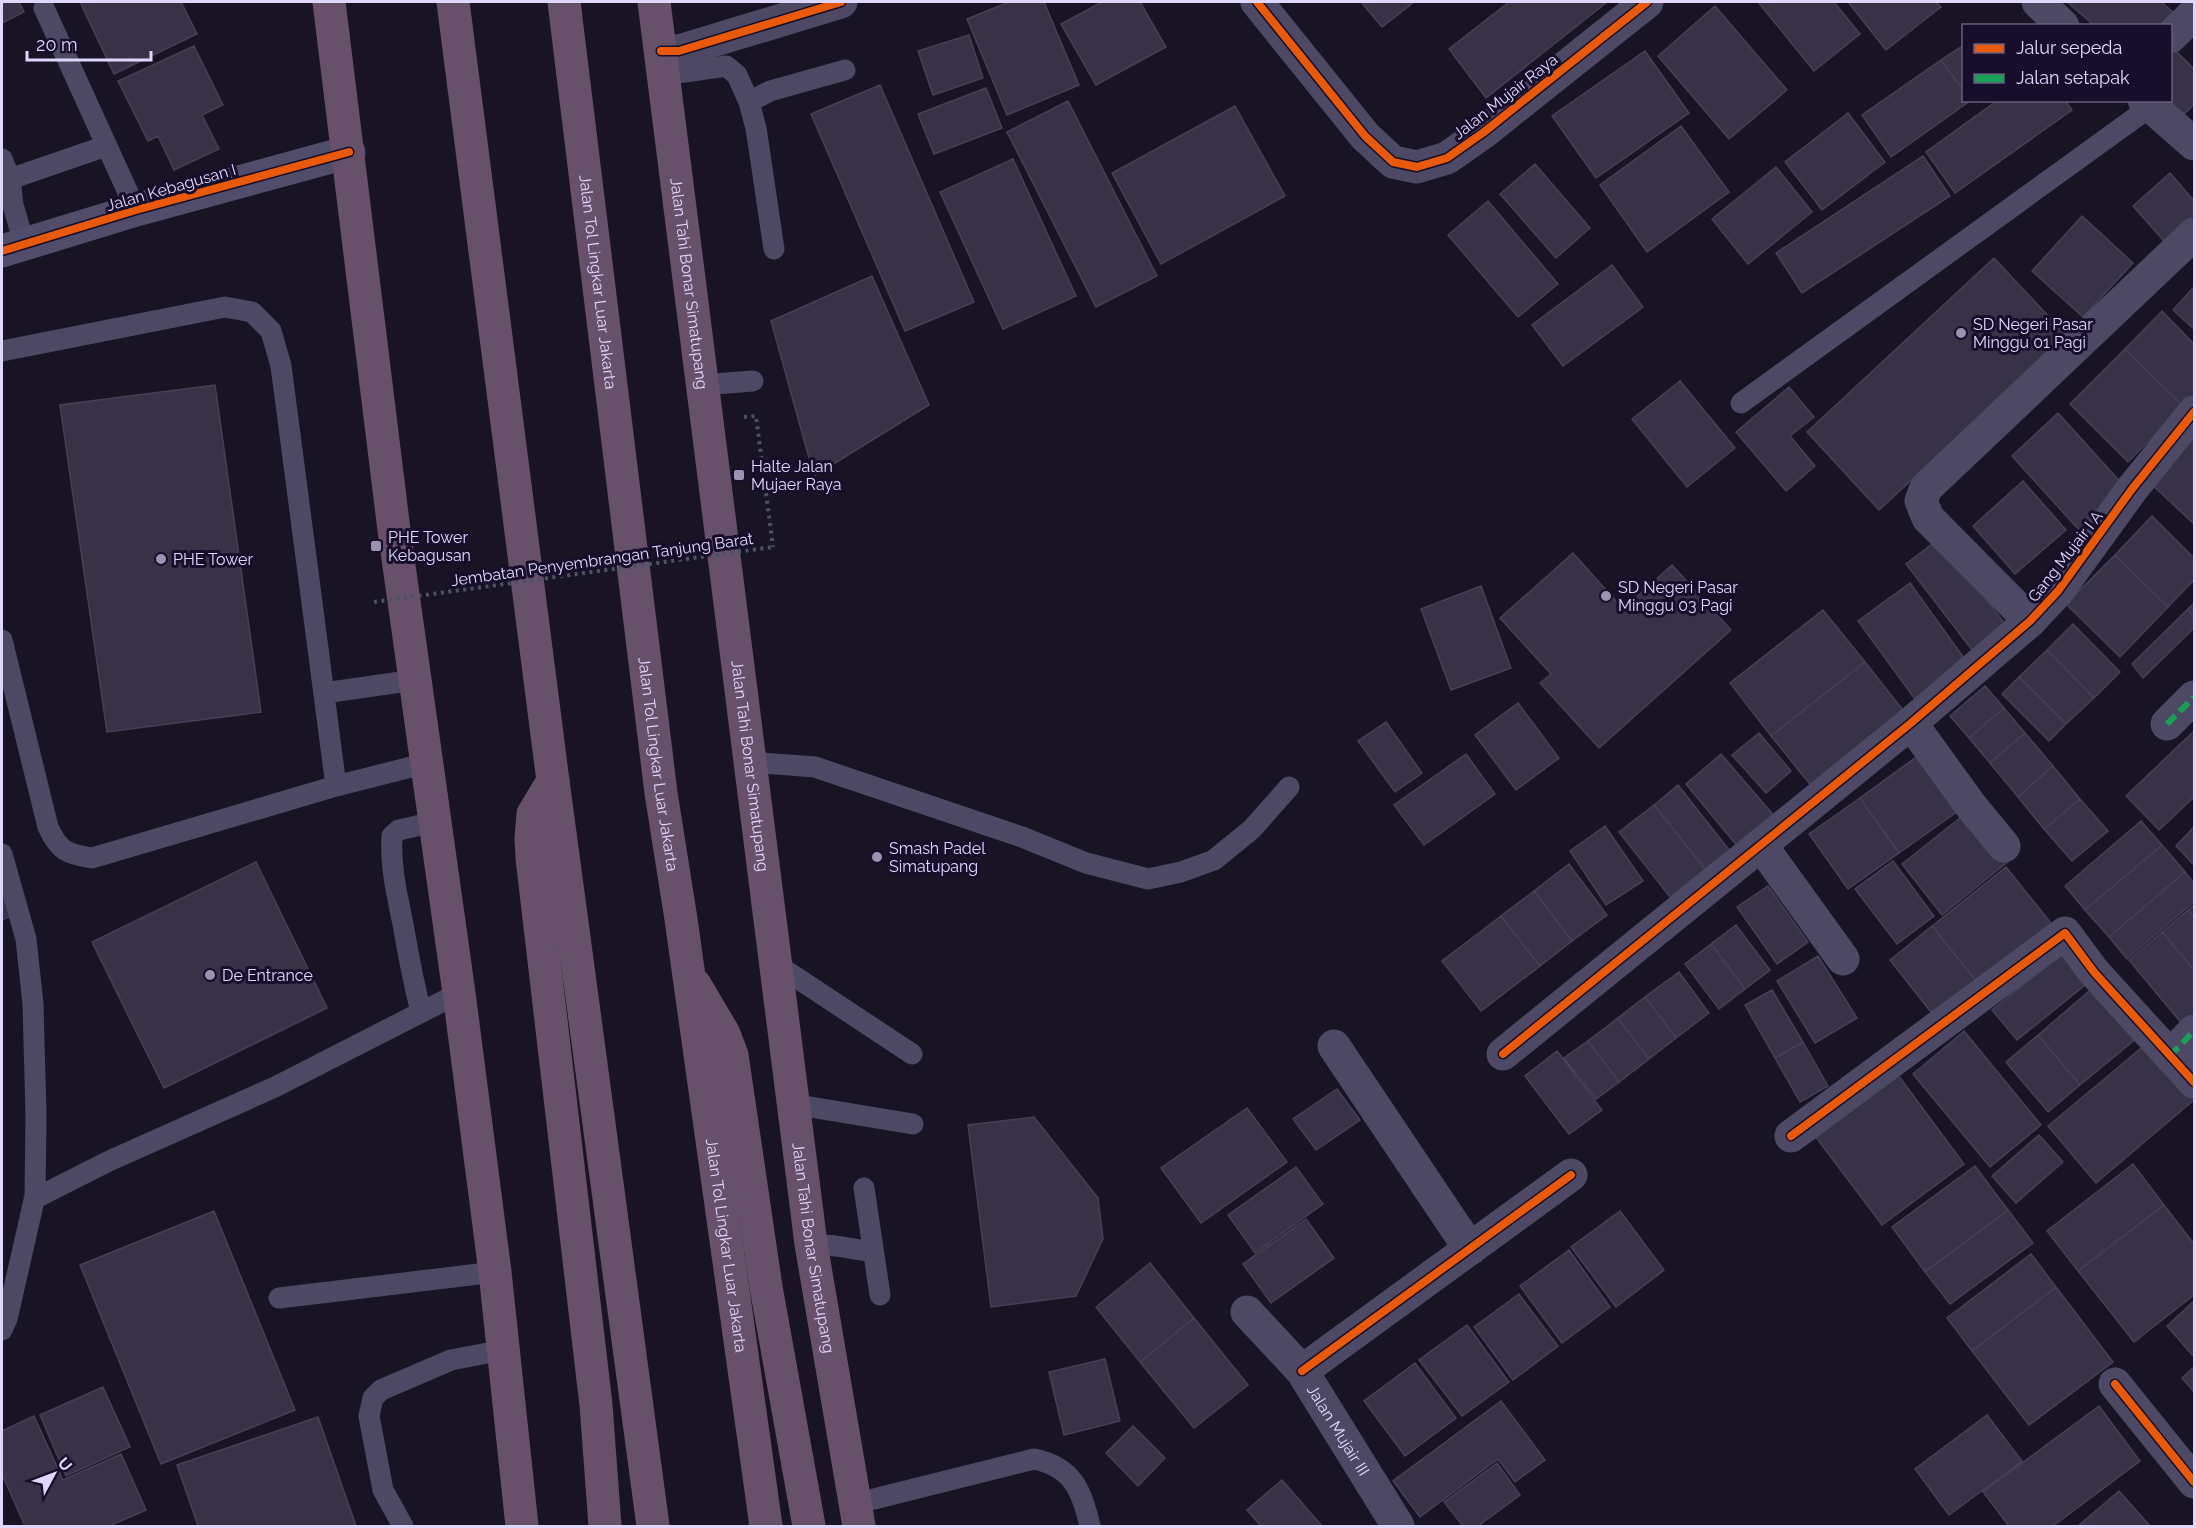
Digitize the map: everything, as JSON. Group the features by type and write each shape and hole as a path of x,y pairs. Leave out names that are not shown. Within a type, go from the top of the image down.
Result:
{"highway":[{"path":"329,2 390,493 495,1272 522,1527"},
{"path":"453,2 553,781 653,1527"},
{"name":"Jalan Tol Lingkar Luar Jakarta","path":"564,2 661,793 766,1527"},
{"name":"Jalan Tahi Bonar Simatupang","path":"654,2 810,1244 857,1515"},
{"path":"553,781 533,814 532,858 596,1405 605,1527"},
{"path":"687,971 724,1034 732,1055 766,1287 809,1527"}],"street":[{"path":"662,63 679,51 841,2"},
{"name":"Jalan Mujair Raya","path":"1257,2 1365,136 1393,162 1417,167 1447,158 1484,132 1647,2"},
{"path":"2038,2 2061,24"},
{"path":"2172,35 2194,14"},
{"path":"2147,104 2194,144"},
{"name":"Jalan Kebagusan I","path":"13,247 136,210 349,152"},
{"path":"2030,621 1928,518 1921,501 1926,488 2194,234"},
{"name":"Gang Mujair I A","path":"1503,1054 1911,723 2030,621 2058,591 2132,489 2194,412"},
{"path":"2167,724 2194,697"},
{"path":"1911,723 1971,806 2004,846"},
{"path":"1761,845 1843,958"},
{"path":"1791,1136 2065,933 2094,972 2194,1082"},
{"path":"2170,1056 2194,1032"},
{"path":"1334,1046 1470,1249"},
{"path":"1302,1371 1571,1175"},
{"name":"Jalan Mujair III","path":"1247,1312 1302,1371 1398,1527"},
{"path":"2115,1384 2194,1482"}],"lane":[{"path":"44,8 136,210"},
{"path":"662,63 726,66 737,75 749,102 756,128 774,249"},
{"path":"749,102 770,91 844,70"},
{"path":"1741,403 2147,104"},
{"path":"10,179 106,146"},
{"path":"2,159 10,179 13,205 13,247"},
{"path":"2,351 225,308 252,312 271,331 280,366 336,786"},
{"path":"702,385 753,381"},
{"path":"2,640 48,827 56,842 65,851 76,855 93,858 336,786 427,763"},
{"path":"324,693 415,680"},
{"path":"750,762 815,767 1022,837 1086,863 1148,879 1181,872 1214,860 1252,829 1289,787"},
{"path":"421,1011 412,978 395,885 391,853 392,836 399,830 434,822"},
{"path":"2,854 26,939 33,1004 36,1115 34,1199 7,1319 2,1330"},
{"path":"776,964 912,1054"},
{"path":"34,1199 128,1152 275,1087 459,993"},
{"path":"792,1104 913,1124"},
{"path":"864,1188 880,1295"},
{"path":"810,1244 873,1252"},
{"path":"279,1298 495,1272"},
{"path":"403,1527 383,1490 369,1416 373,1398 381,1390 451,1360 503,1350"},
{"path":"857,1515 1034,1459 1052,1463 1069,1477 1084,1497 1090,1527"}],"building":[{"path":"2,2 19,2 24,12 2,23"},
{"path":"80,2 181,2 197,34 114,74"},
{"path":"1009,2 1044,2 1079,85 1007,115 967,19"},
{"path":"1102,2 1140,2 1166,47 1096,85 1061,24"},
{"path":"1361,2 1414,2 1382,27"},
{"path":"1509,2 1607,2 1486,98 1449,49"},
{"path":"1758,2 1834,2 1860,34 1814,71"},
{"path":"1848,2 1936,2 1941,7 1886,50"},
{"path":"2067,2 2161,2 2173,12 2164,24 2093,24"},
{"path":"1715,6 1787,90 1729,139 1658,56"},
{"path":"969,35 983,78 933,95 918,51"},
{"path":"194,46 223,105 202,115 219,149 174,170 158,136 148,141 118,81"},
{"path":"1962,46 1962,89 1941,60"},
{"path":"2172,47 2194,69 2194,104 2178,121 2160,102 2172,102"},
{"path":"1645,51 1689,113 1596,178 1552,116"},
{"path":"1941,60 1962,89 1962,102 1969,102 1891,157 1862,115"},
{"path":"880,85 974,302 905,331 811,114"},
{"path":"986,88 1002,128 934,154 918,114"},
{"path":"1068,101 1157,276 1096,307 1007,132"},
{"path":"1995,102 2066,102 2072,110 1955,193 1926,152"},
{"path":"1235,106 1285,196 1161,264 1112,173"},
{"path":"1848,113 1885,162 1822,210 1785,162"},
{"path":"1681,126 1729,192 1647,252 1600,185"},
{"path":"1923,156 1950,196 1802,293 1776,253"},
{"path":"1013,159 1076,296 1003,329 940,192"},
{"path":"1535,164 1590,228 1556,258 1500,194"},
{"path":"1776,167 1812,212 1748,264 1712,219"},
{"path":"2170,173 2194,201 2194,226 2170,248 2133,206"},
{"path":"1488,201 1558,284 1518,317 1448,235"},
{"path":"2082,216 2133,263 2083,317 2032,271"},
{"path":"1994,258 2067,336 1879,510 1807,432"},
{"path":"1612,265 1643,307 1563,366 1532,325"},
{"path":"872,276 929,405 814,476 771,321"},
{"path":"2194,287 2194,329 2173,310"},
{"path":"2162,311 2194,344 2194,395 2183,406 2125,349"},
{"path":"2125,349 2183,406 2128,462 2070,404"},
{"path":"1680,381 1735,448 1687,487 1632,419"},
{"name":"PHE Tower","path":"215,385 261,712 107,732 60,405"},
{"path":"1789,387 1814,417 1790,436 1815,466 1786,491 1736,432"},
{"path":"2058,413 2125,487 2079,530 2012,456"},
{"path":"2194,432 2194,521 2193,523 2146,479"},
{"path":"2023,481 2066,530 2015,574 1973,526"},
{"path":"2152,516 2194,558 2194,580 2168,607 2115,555"},
{"path":"1940,538 2006,625 1972,650 1906,564"},
{"path":"1573,553 1623,609 1672,565 1731,630 1599,748 1540,683 1551,674 1500,618"},
{"path":"2115,555 2168,607 2120,657 2066,604"},
{"path":"1910,583 1972,669 1920,706 1858,621"},
{"path":"1481,586 1511,668 1451,690 1421,609"},
{"path":"2194,603 2194,618 2188,609"},
{"path":"2188,609 2194,618 2194,628 2143,678 2132,664"},
{"path":"1823,610 1865,662 1771,736 1730,683"},
{"path":"2073,624 2120,672 2094,698 2047,650"},
{"path":"2047,650 2094,698 2066,724 2019,677"},
{"path":"1865,662 1910,719 1817,793 1771,736"},
{"path":"2019,677 2066,724 2049,741 2002,694"},
{"path":"1985,686 2004,708 1969,738 1950,716"},
{"path":"1518,703 1559,758 1516,790 1475,735"},
{"path":"2004,708 2025,733 1990,763 1969,738"},
{"path":"1386,722 1422,773 1395,792 1358,741"},
{"path":"2194,731 2194,797 2159,830 2126,796"},
{"path":"1759,733 1791,771 1766,793 1732,755"},
{"path":"2025,733 2053,766 2018,797 1990,763"},
{"path":"1926,750 1965,806 1899,853 1860,798"},
{"path":"1466,754 1495,794 1424,845 1394,805"},
{"path":"1721,754 1775,817 1738,847 1686,784"},
{"path":"2053,766 2080,799 2044,829 2018,797"},
{"path":"1678,785 1729,850 1705,869 1654,805"},
{"path":"1860,798 1899,853 1848,889 1809,834"},
{"path":"2080,799 2108,831 2072,861 2044,829"},
{"path":"1654,805 1705,869 1670,897 1619,832"},
{"path":"1970,810 2010,860 1942,915 1902,864"},
{"path":"2141,821 2162,845 2085,910 2065,886"},
{"path":"1605,826 1643,881 1606,905 1570,851"},
{"path":"2194,827 2194,865 2176,846"},
{"path":"2162,845 2185,872 2109,937 2085,910"},
{"path":"1893,861 1934,916 1897,944 1855,889"},
{"name":"De Entrance","path":"256,862 327,1008 164,1088 92,942"},
{"path":"1569,864 1607,915 1572,941 1534,891"},
{"path":"2006,867 2055,928 1981,987 1932,926"},
{"path":"2185,872 2194,883 2194,902 2127,959 2109,937"},
{"path":"2,885 15,914 2,920"},
{"path":"1768,886 1808,942 1777,964 1737,907"},
{"path":"1534,891 1572,941 1540,966 1501,916"},
{"path":"2194,905 2194,918 2188,910"},
{"path":"2188,910 2194,918 2194,970 2162,932"},
{"path":"1501,916 1540,966 1481,1011 1442,961"},
{"path":"1736,925 1770,970 1745,989 1711,944"},
{"path":"1932,926 1981,987 1938,1021 1890,960"},
{"path":"2162,932 2194,970 2194,1015 2183,1025 2129,960"},
{"path":"1711,944 1745,989 1719,1009 1685,964"},
{"path":"2065,951 2089,982 2017,1040 1992,1010"},
{"path":"1818,956 1857,1018 1815,1043 1777,981"},
{"path":"1679,972 1709,1013 1676,1038 1645,997"},
{"path":"2094,987 2137,1038 2080,1085 2038,1035"},
{"path":"1772,990 1803,1042 1775,1058 1745,1005"},
{"path":"1645,997 1676,1038 1649,1059 1618,1018"},
{"path":"1618,1018 1649,1059 1619,1082 1588,1041"},
{"path":"1964,1031 2041,1125 1990,1167 1913,1074"},
{"path":"2038,1035 2080,1085 2048,1112 2006,1062"},
{"path":"2152,1039 2194,1090 2194,1100 2096,1183 2048,1126"},
{"path":"1588,1041 1619,1082 1596,1099 1564,1058"},
{"path":"1803,1042 1828,1086 1800,1102 1775,1058"},
{"path":"1557,1051 1602,1110 1569,1134 1525,1076"},
{"path":"1898,1075 1964,1164 1882,1225 1815,1136"},
{"path":"1337,1089 1360,1120 1316,1150 1293,1119"},
{"path":"1247,1108 1287,1162 1201,1223 1161,1168"},
{"path":"1034,1117 1098,1198 1103,1239 1076,1296 991,1307 968,1125"},
{"path":"2039,1135 2063,1162 2016,1203 1992,1176"},
{"path":"2133,1164 2164,1205 2078,1271 2047,1231"},
{"path":"1975,1166 2008,1210 1925,1272 1892,1227"},
{"path":"1296,1167 1323,1204 1255,1253 1228,1215"},
{"path":"2164,1205 2194,1244 2194,1295 2134,1342 2078,1271"},
{"path":"2008,1210 2033,1243 1950,1304 1925,1272"},
{"path":"214,1211 295,1410 161,1464 80,1265"},
{"path":"1620,1211 1664,1270 1616,1307 1571,1247"},
{"path":"1306,1219 1334,1258 1271,1303 1243,1264"},
{"path":"1569,1250 1610,1307 1562,1343 1520,1286"},
{"path":"2031,1254 2056,1287 1972,1351 1947,1318"},
{"path":"1150,1263 1194,1318 1140,1362 1096,1307"},
{"path":"2056,1287 2113,1362 2029,1425 1972,1351"},
{"path":"1519,1294 1558,1346 1513,1380 1474,1327"},
{"path":"2194,1301 2194,1357 2167,1326"},
{"path":"1194,1318 1248,1385 1194,1428 1140,1362"},
{"path":"1467,1325 1509,1382 1462,1416 1419,1360"},
{"path":"1105,1359 1120,1421 1064,1435 1049,1372"},
{"path":"1415,1363 1456,1418 1405,1456 1364,1401"},
{"path":"2194,1367 2194,1392 2182,1378"},
{"path":"103,1387 130,1447 66,1476 40,1415"},
{"path":"1501,1401 1545,1460 1515,1482 1498,1459 1420,1517 1393,1481"},
{"path":"2099,1406 2140,1461 2053,1526 2009,1526 1983,1492"},
{"path":"1987,1415 2022,1461 1949,1515 1915,1469"},
{"path":"34,1416 63,1480 121,1454 146,1510 109,1526 25,1526 2,1474 2,1431"},
{"path":"318,1417 356,1526 198,1526 177,1465"},
{"path":"1133,1426 1165,1458 1138,1486 1106,1453"},
{"path":"1497,1463 1520,1495 1478,1526 1463,1526 1444,1502"},
{"path":"1282,1480 1322,1526 1261,1526 1247,1510"},
{"path":"2119,1491 2150,1526 2078,1526"}],"marked path":[{"path":"2167,724 2194,697"},
{"path":"2170,1056 2194,1031"}],"cycle path":[{"path":"661,51 679,51 841,2"},
{"path":"1257,2 1365,136 1393,162 1417,167 1447,158 1484,132 1647,2"},
{"path":"2,251 136,210 349,152"},
{"path":"1503,1054 1911,723 2030,621 2058,591 2132,489 2194,412"},
{"path":"1791,1136 2065,933 2094,972 2194,1082"},
{"path":"1302,1371 1571,1175"},
{"path":"2115,1384 2194,1482"}],"place":[{"name":"SD Negeri Pasar Minggu 01 Pagi","path":"1961,333"},
{"name":"Halte Jalan Mujaer Raya","path":"739,475"},
{"name":"PHE Tower Kebagusan","path":"376,546"},
{"name":"PHE Tower","path":"161,559"},
{"name":"SD Negeri Pasar Minggu 03 Pagi","path":"1606,596"},
{"name":"Smash Padel Simatupang","path":"877,857"},
{"name":"De Entrance","path":"210,975"}]}
